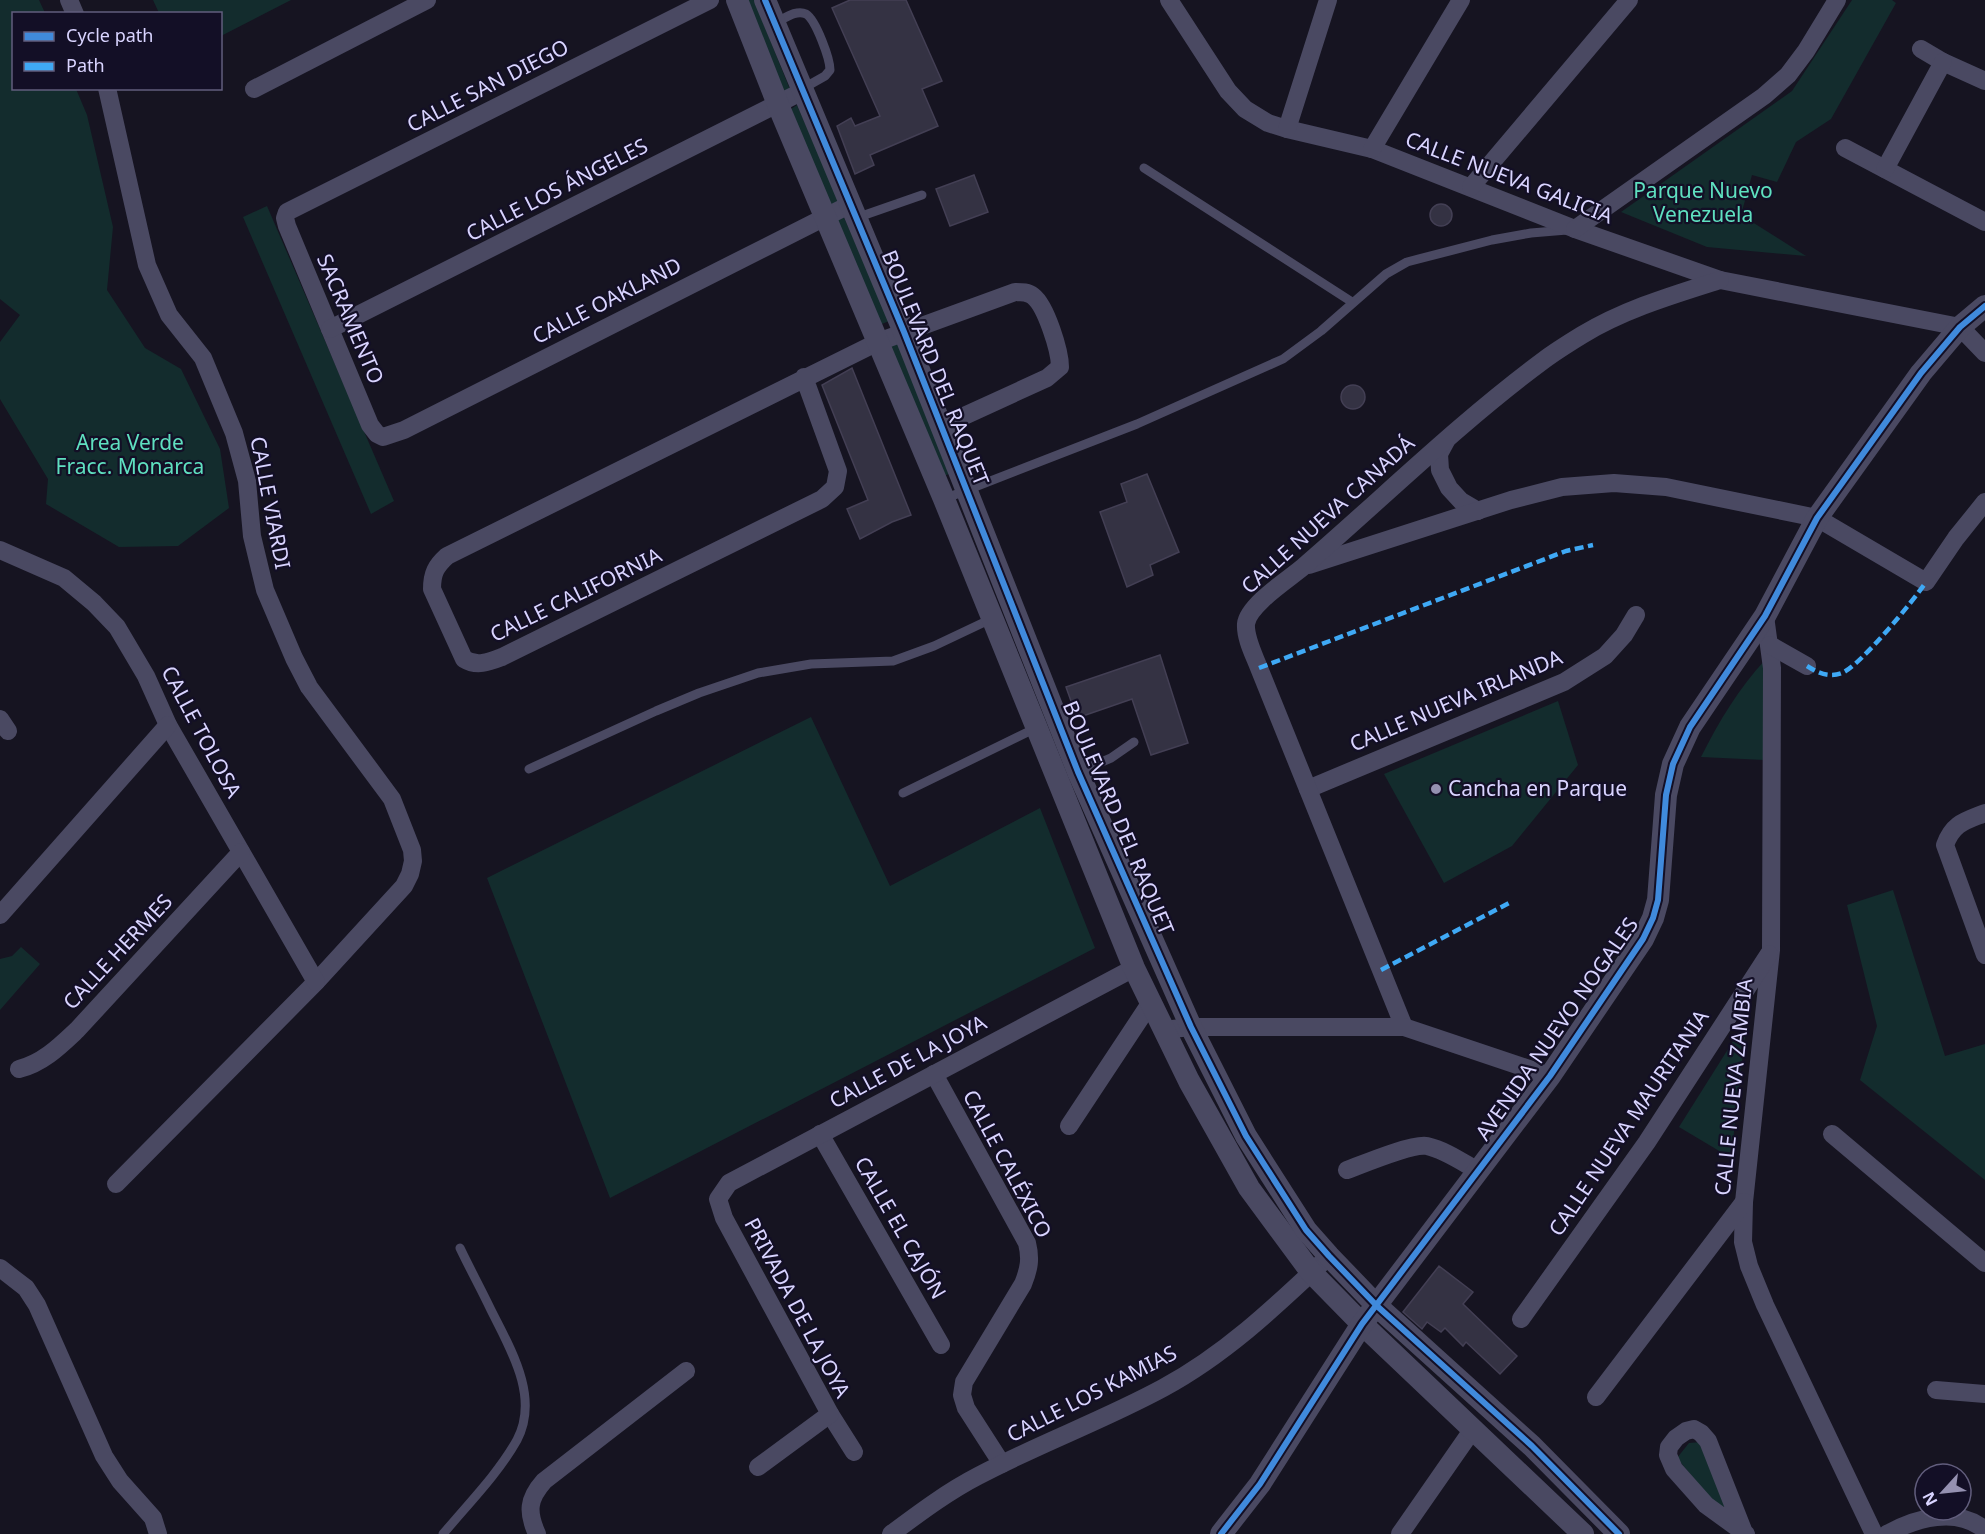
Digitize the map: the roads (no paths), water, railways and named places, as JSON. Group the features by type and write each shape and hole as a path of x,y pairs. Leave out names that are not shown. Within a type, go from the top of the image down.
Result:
{"street":[{"path":"254,89 427,0"},
{"name":"CALLE SAN DIEGO","path":"288,213 710,0"},
{"name":"BOULEVARD DEL RAQUET","path":"737,0 778,104 993,618 1134,968 1189,1080 1249,1188 1311,1272 1578,1532"},
{"name":"BOULEVARD DEL RAQUET","path":"765,0 904,332 1078,772 1191,1026 1246,1136 1306,1230 1329,1256 1377,1306 1532,1446 1619,1534"},
{"name":"CALLE NUEVA GALICIA","path":"1169,0 1228,91 1245,109 1268,123 1372,149 1575,229 1720,280 1960,327"},
{"path":"1287,129 1328,0"},
{"path":"1372,149 1461,0"},
{"path":"1471,188 1629,0"},
{"path":"1575,229 1764,96 1788,75 1806,51 1837,0"},
{"path":"1921,49 1985,81"},
{"path":"1885,169 1943,62"},
{"name":"CALLE VIARDI","path":"107,90 147,265 169,315 203,358 234,433 247,481 252,536 265,590 309,687 392,799 412,850 413,861 404,886 316,982 116,1184"},
{"name":"CALLE LOS ÁNGELES","path":"330,329 803,90"},
{"path":"1845,148 1985,222"},
{"name":"CALLE OAKLAND","path":"384,437 404,430 826,215 854,211"},
{"name":"SACRAMENTO","path":"288,213 285,218 287,226 370,425 377,434 384,437"},
{"name":"CALLE NUEVA CANADÁ","path":"1404,1027 1250,644 1246,623 1271,592 1302,568 1446,441 1544,359 1584,333 1635,308 1720,280"},
{"name":"CALLE CALIFORNIA","path":"804,377 838,471 835,487 822,499 502,657 478,664 464,659 432,589 432,577 436,566 447,556 804,377 878,342 1015,292 1024,292 1034,297 1053,332 1060,355 1060,366 1054,374 940,427"},
{"name":"AVENIDA NUEVO NOGALES","path":"1221,1534 1260,1484 1362,1324 1550,1076 1643,939 1659,900 1666,795 1673,764 1690,727 1765,616 1817,518 1921,373 1960,327 1985,306"},
{"path":"1960,327 1985,353"},
{"path":"1446,441 1439,454 1440,471 1449,488 1461,501 1478,511"},
{"path":"1302,568 1511,500 1562,487 1614,483 1665,487 1817,518 1926,582 1956,538 1985,502"},
{"name":"CALLE TOLOSA","path":"0,550 64,578 94,603 117,627 146,676 168,724 316,982"},
{"name":"CALLE NUEVA IRLANDA","path":"1308,789 1564,682 1605,656 1624,636 1636,615"},
{"name":"CALLE NUEVA ZAMBIA","path":"1765,616 1772,668 1771,950 1744,1202 1743,1242 1749,1266 1874,1534"},
{"path":"1770,645 1807,666"},
{"path":"0,915 168,724"},
{"path":"1985,813 1960,823 1950,833 1945,845 1985,955"},
{"name":"CALLE HERMES","path":"19,1069 30,1066 50,1054 77,1030 241,852"},
{"name":"CALLE NUEVA MAURITANIA","path":"1521,1319 1647,1142 1771,950"},
{"name":"CALLE DE LA JOYA","path":"719,1208 718,1199 729,1183 1134,968"},
{"path":"1069,1126 1151,1002"},
{"path":"1163,1030 1191,1026 1404,1027 1550,1076"},
{"name":"CALLE CALÉXICO","path":"934,1074 1028,1243 1029,1269 1023,1284 963,1382 962,1395 966,1408 1002,1464"},
{"name":"CALLE EL CAJÓN","path":"820,1134 941,1345"},
{"path":"1832,1134 1985,1263"},
{"path":"1347,1170 1425,1145 1444,1152 1478,1171"},
{"path":"1596,1398 1744,1202"},
{"name":"PRIVADA DE LA JOYA","path":"719,1208 830,1414 758,1467"},
{"name":"CALLE LOS KAMIAS","path":"891,1534 967,1482 1164,1388 1224,1350 1272,1311 1329,1256"},
{"path":"0,1268 26,1288 37,1305 104,1456 120,1481 153,1518 158,1534"},
{"path":"537,1534 530,1515 531,1503 534,1492 544,1481 686,1371"},
{"path":"1936,1390 1985,1394"},
{"path":"830,1414 854,1452"},
{"path":"1400,1534 1473,1429"},
{"path":"1694,1429 1708,1441 1744,1532 1706,1504 1674,1469 1668,1455 1669,1447 1686,1431 1694,1429"},
{"path":"1887,1534 1899,1527 1942,1515 1960,1517 1985,1530"}],"lane":[{"path":"775,23 793,14 805,14 810,18 819,35 830,70 825,76 803,90"},
{"path":"1144,168 1352,302"},
{"path":"854,211 922,195"},
{"path":"944,499 1137,424 1272,364 1301,347 1386,274 1407,262 1521,235 1575,229"},
{"path":"529,770 656,711 699,693 758,673 811,664 893,661 993,618"},
{"path":"903,793 1036,728"},
{"path":"1078,772 1111,758 1134,742"},
{"path":"443,1534 504,1460 518,1438 524,1416 524,1389 514,1355 460,1248"}],"place":[{"name":"Cancha en Parque","path":"1436,789"}],"park label":[{"name":"Parque Nuevo Venezuela","path":"1703,203"},
{"name":"Area Verde Fracc. Monarca","path":"130,455"}]}
